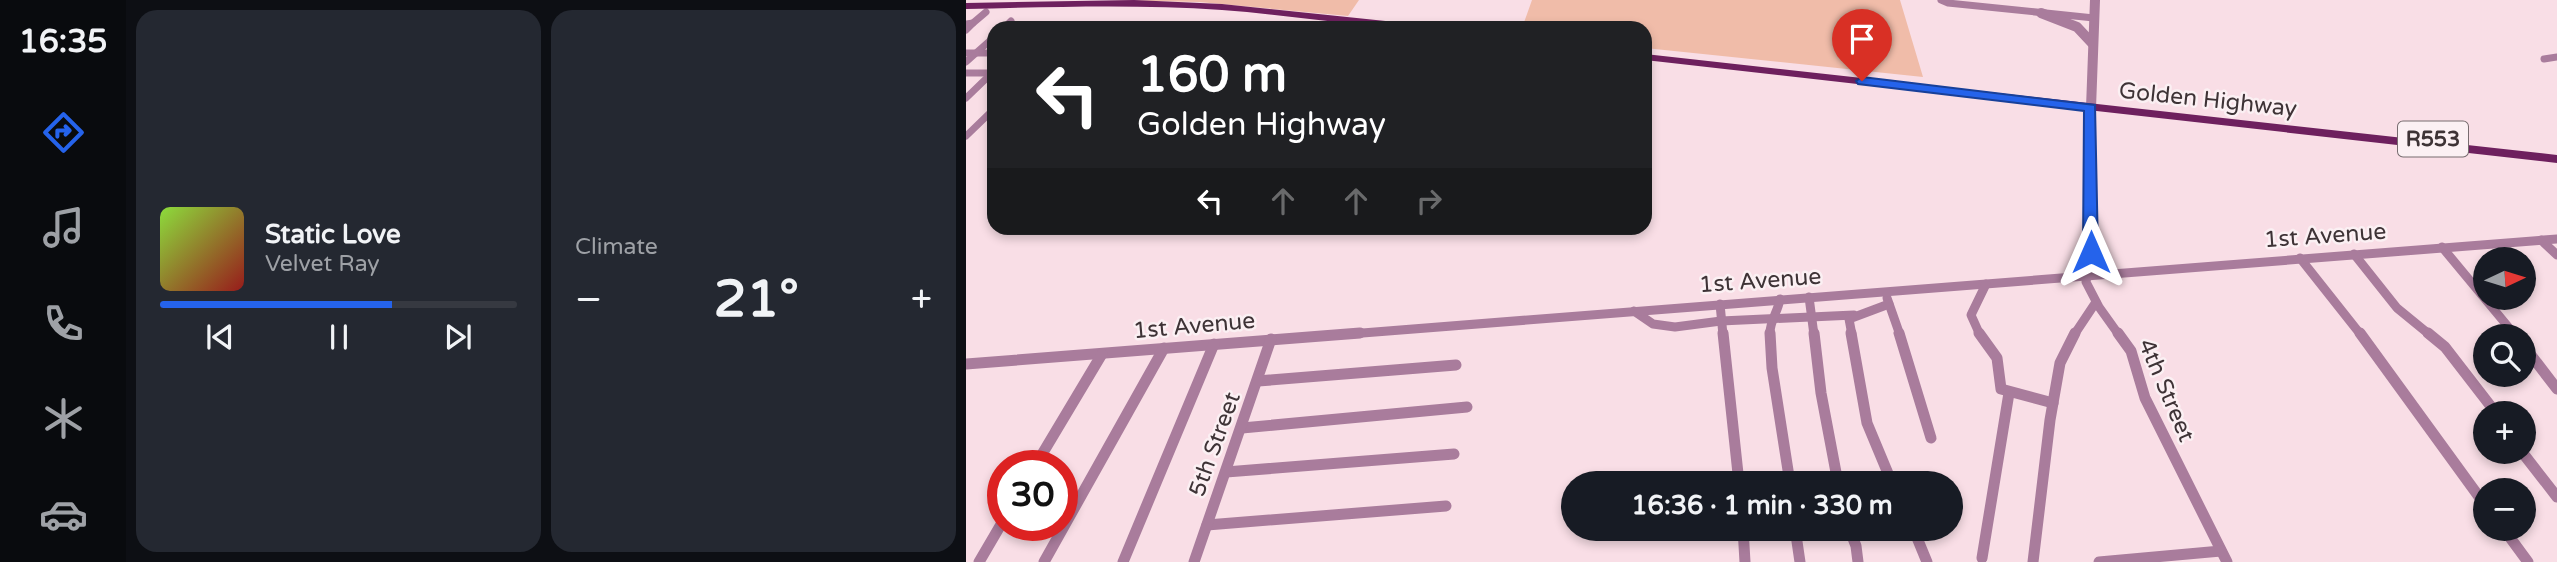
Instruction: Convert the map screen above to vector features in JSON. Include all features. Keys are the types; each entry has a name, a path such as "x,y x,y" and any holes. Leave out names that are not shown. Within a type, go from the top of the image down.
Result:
{"main road":[{"path":"966,6 1071,3 1210,6 1356,21"},
{"path":"966,13 1122,9 1210,11 1309,21"},
{"name":"Golden Highway","path":"1652,56 2557,153"},
{"name":"Golden Highway","path":"2090,103 2557,159"}],"street":[{"path":"1941,0 1948,3 2094,18"},
{"path":"2090,103 2095,0"},
{"path":"966,30 986,12"},
{"path":"2041,13 2077,27 2092,43"},
{"path":"966,62 987,43"},
{"path":"966,53 987,53"},
{"path":"2544,59 2557,57"},
{"path":"966,73 987,72"},
{"path":"966,98 987,78"},
{"name":"4th Street","path":"2090,103 2091,252 2086,282 2096,302 2131,351 2145,398 2224,556"},
{"path":"968,132 987,115"},
{"name":"1st Avenue","path":"966,364 2557,239"},
{"path":"2541,240 2557,255"},
{"path":"2442,247 2506,324"},
{"path":"2354,254 2397,308 2445,347 2487,401"},
{"path":"2300,258 2390,371 2473,488"},
{"path":"1986,284 1971,310 1973,324 1996,357 2001,390 2053,403"},
{"path":"1884,291 1899,328 1913,390 1931,438"},
{"path":"1809,297 1821,393 1836,471"},
{"path":"1780,299 1769,323 1772,368 1788,471"},
{"path":"2034,562 2060,363 2074,334 2096,302"},
{"path":"1720,304 1738,471"},
{"path":"1634,311 1653,324 1703,325 1721,321 1854,316 1871,313 1889,304"},
{"path":"1854,316 1849,320 1849,327 1867,423 1887,471"},
{"name":"5th Street","path":"1194,562 1242,428 1270,339"},
{"path":"1123,562 1214,344"},
{"path":"1044,562 1164,348"},
{"path":"1045,450 1102,354"},
{"path":"2536,362 2557,389"},
{"path":"1258,381 1456,365"},
{"path":"1982,558 2009,393"},
{"path":"1242,428 1467,407"},
{"path":"1226,472 1454,454"},
{"path":"2531,464 2557,497"},
{"path":"1207,525 1446,506"},
{"path":"979,562 991,541"},
{"path":"1744,541 1745,562"},
{"path":"1798,541 1800,562"},
{"path":"1854,541 1858,562"},
{"path":"1918,541 1927,562"},
{"path":"2513,541 2528,562"},
{"path":"2099,562 2224,556"}],"shaded area":[{"path":"1107,0 1359,0 1348,16 1199,2"},
{"path":"1532,0 1900,0 1923,77 1652,49 1652,21 1524,21"}],"route":[{"path":"1862,81 2091,108 2091,252"}]}
